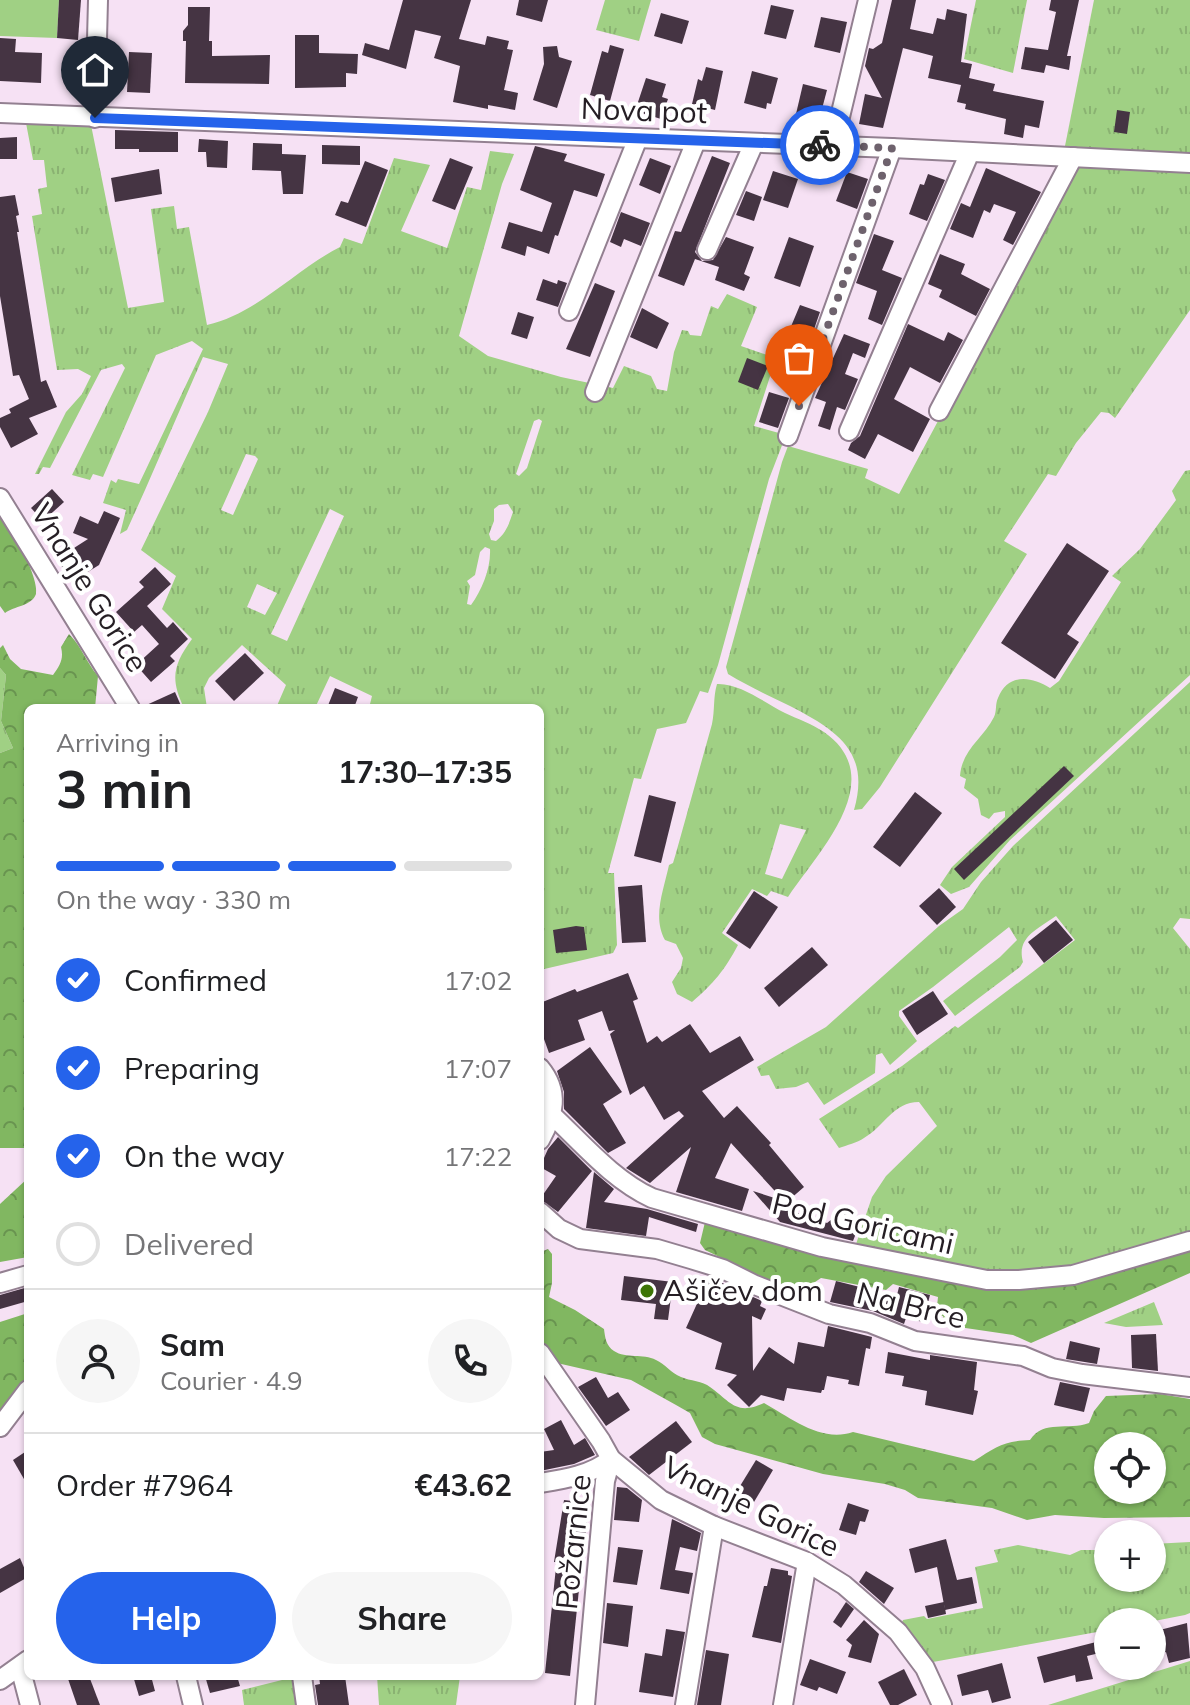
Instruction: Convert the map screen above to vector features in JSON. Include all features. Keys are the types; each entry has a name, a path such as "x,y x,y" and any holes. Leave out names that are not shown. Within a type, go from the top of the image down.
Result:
{"street":[{"path":"95,118 98,0"},
{"path":"833,146 868,0"},
{"name":"Nova pot","path":"0,113 892,148 1190,163"},
{"path":"569,311 638,138"},
{"path":"595,392 696,141"},
{"path":"707,250 754,143"},
{"path":"788,436 892,148"},
{"path":"849,431 970,152"},
{"path":"939,411 1073,157"},
{"name":"Vnanje Gorice","path":"0,498 128,704"},
{"path":"544,1074 552,1086 552,1115 544,1132"},
{"name":"Pod Goricami","path":"552,1115 602,1163 638,1192 652,1198 822,1247 955,1274 987,1280 1073,1275 1190,1241"},
{"name":"Na Brce","path":"544,1216 559,1229 580,1239 657,1249 691,1259 723,1269 829,1314 870,1323 915,1341 1023,1356 1052,1368 1082,1374 1190,1387"},
{"path":"0,1283 24,1276"},
{"name":"Vnanje Gorice","path":"544,1359 611,1459 661,1500 714,1526 807,1562 844,1585 898,1632 925,1668 942,1705"},
{"path":"0,1427 24,1395"},
{"name":"Požarnice","path":"544,1482 571,1478 601,1467 611,1459"},
{"name":"Požarnice","path":"585,1705 605,1481 611,1459"},
{"path":"685,1705 714,1526"},
{"path":"783,1705 807,1562"},
{"path":"0,1680 24,1663"},
{"path":"26,1680 30,1705"},
{"path":"187,1680 193,1705"},
{"path":"303,1680 306,1705"}],"green space":[{"path":"0,0 59,0 57,38 0,36"},
{"path":"605,0 651,0 639,41 596,30"},
{"path":"976,0 1027,0 1013,73 964,59"},
{"path":"1094,0 1190,0 1190,157 1064,151"},
{"path":"26,123 91,125 128,308 164,302 151,209 174,206 177,229 189,227 207,325 260,301 340,247 344,238 362,244 394,158 430,165 401,231 447,248 467,187 481,190 490,151 514,154 502,184 459,336 488,356 613,388 624,366 651,376 657,389 667,391 674,352 682,330 701,336 711,306 718,309 727,294 757,307 741,346 776,358 754,426 786,435 769,479 708,693 700,691 686,723 657,729 641,779 634,778 608,873 614,873 617,945 613,953 544,969 544,704 370,704 372,696 330,676 317,704 278,704 286,685 242,645 209,678 204,688 206,704 183,704 175,680 177,665 192,639 162,609 176,576 141,550 228,364 203,357 127,530 120,534 126,510 103,503 111,480 139,484 203,349 192,341 156,355 103,477 93,474 90,480 72,475 125,368 122,364 101,370 50,468 43,467 39,474 35,474 66,412 82,394 91,376 78,369 57,370 32,216 42,214 38,189 47,187 44,160 33,160","holes":["534,421 542,421 527,468 519,476 516,474","246,454 255,456 258,459 233,515 221,510","508,504 513,512 505,531 496,541 491,540 489,534 494,509","330,509 344,516 287,641 271,634","485,547 490,549 489,564 479,593 471,605 467,604 470,586 467,581 475,575 480,552","257,584 277,593 265,615 247,607"]},
{"path":"1081,166 1190,170 1190,310 1115,418 1101,412 1076,443 1056,476 1048,474 1004,541 1027,554 880,787 862,809 854,810 858,772 846,745 822,724 728,674 726,667 782,462 788,446 868,469 865,478 899,494 1070,174"},
{"path":"1190,470 1190,675 1010,840 969,887 951,894 940,885 952,867 1005,817 1005,811 994,813 989,819 981,815 978,799 964,788 966,779 960,776 969,751 994,717 1002,690 1021,679 1050,688 1059,681 1121,582 1112,576 1140,549 1176,500 1172,491 1185,471"},
{"path":"0,515 24,553 36,587 31,601 5,613 0,606"},
{"path":"69,634 98,676 95,704 24,704 24,1148 0,1148 0,753 13,748 1,721 6,675 0,668 0,648 3,645 10,659 21,669 53,675 61,662 61,647"},
{"path":"0,668 6,675 1,721 13,748 0,753"},
{"path":"1190,682 1190,919 1180,918 1173,928 1190,949 1190,1236 1068,1270 995,1274 855,1247 872,1197 886,1176 937,1126 919,1102 910,1103 896,1110 864,1138 839,1148 819,1119 902,1066 955,1026 958,1028 1075,940 1056,916 1030,934 1023,946 1020,967 955,1016 943,1001 1017,940 1009,927 899,1011 899,1016 917,1041 890,1065 882,1053 876,1055 875,1073 824,1105 808,1082 776,1089 769,1075 761,1076 757,1067 826,1027 939,926 963,909 981,882 1013,846"},
{"path":"717,684 743,690 824,732 843,751 851,771 850,793 830,837 788,897 771,891 767,896 752,889 722,933 738,945 718,976 692,1002 677,994 672,982 683,958 676,944 665,940 659,912 669,865 673,863 712,724","holes":["780,824 806,830 782,879 765,874"]},
{"path":"24,1182 24,1258 0,1262 0,1204"},
{"path":"705,1222 816,1256 969,1284 1190,1247 1190,1273 1031,1343 1013,1335 945,1325 943,1316 936,1315 938,1297 893,1284 886,1290 821,1278 803,1290 786,1289 705,1250 700,1243"},
{"path":"548,1249 552,1254 549,1297 604,1329 605,1338 614,1351 651,1358 677,1375 707,1385 734,1406 747,1408 764,1403 818,1432 841,1435 853,1432 974,1461 1000,1446 1030,1440 1042,1430 1089,1423 1106,1396 1160,1394 1190,1399 1190,1517 1055,1515 1027,1520 992,1508 918,1498 885,1484 823,1474 715,1444 702,1437 690,1413 631,1380 557,1363 544,1348 544,1251"},
{"path":"1154,1302 1163,1325 1126,1327 1104,1323"},
{"path":"24,1314 24,1390 0,1423 0,1322"},
{"path":"1190,1542 1190,1613 1185,1615 1166,1619 1166,1608 1094,1608 1094,1633 933,1662 926,1662 901,1625 903,1620 924,1616 927,1619 983,1608 975,1567 998,1562 994,1550 1018,1545 1070,1555 1081,1550 1094,1550 1094,1592 1166,1592 1166,1543"},
{"path":"1190,1661 1190,1705 1048,1705 1129,1680 1166,1680 1166,1668"},
{"path":"295,1680 299,1705 244,1705 242,1690"},
{"path":"377,1680 459,1680 456,1705 379,1705"}],"building":[{"path":"59,0 81,0 78,40 57,38"},
{"path":"403,0 471,0 459,39 485,45 487,36 509,41 507,49 513,50 504,90 518,93 515,110 488,105 488,109 453,102 460,66 434,58 441,36 415,30 406,69 362,55 365,43 389,50"},
{"path":"519,0 548,0 542,22 516,15"},
{"path":"892,0 916,0 910,29 933,34 937,18 945,20 947,9 967,14 961,62 972,64 969,78 995,84 993,91 1044,101 1039,128 1025,125 1023,138 1004,134 1006,119 965,109 966,104 957,102 961,85 928,78 933,56 903,48 883,128 859,124 865,94 882,98 865,66 869,48 882,43"},
{"path":"1051,0 1079,0 1067,56 1071,56 1069,70 1046,65 1044,73 1021,69 1025,47 1048,50 1056,12 1049,10"},
{"path":"771,5 794,10 786,39 764,34"},
{"path":"188,7 210,7 212,56 270,55 269,84 185,83 186,41 183,41 183,31 188,25"},
{"path":"661,13 689,21 682,44 654,36"},
{"path":"821,17 847,22 840,53 814,47"},
{"path":"295,35 319,35 319,53 358,54 357,74 346,73 346,87 295,88"},
{"path":"0,38 16,39 15,52 42,53 41,83 0,81"},
{"path":"610,45 624,49 610,101 590,95 602,51 608,53"},
{"path":"557,46 559,57 572,61 557,108 533,100 544,64 543,47"},
{"path":"129,52 152,53 150,93 127,92"},
{"path":"706,67 723,71 715,110 692,104 698,79 702,81"},
{"path":"752,71 778,78 771,104 767,103 766,109 744,103"},
{"path":"646,78 666,84 662,97 668,99 661,119 635,111"},
{"path":"803,84 827,90 819,120 796,114"},
{"path":"1117,110 1130,112 1127,134 1114,132"},
{"path":"115,130 178,132 178,152 115,149"},
{"path":"17,137 17,159 0,159 0,138"},
{"path":"199,139 228,141 227,168 207,167 206,152 198,152"},
{"path":"253,143 282,144 282,154 306,155 303,194 283,194 281,171 252,170"},
{"path":"322,145 360,146 360,165 322,164"},
{"path":"535,146 567,154 564,161 605,174 597,197 574,190 549,254 527,246 525,256 501,248 509,222 542,232 552,203 520,190"},
{"path":"712,156 730,163 695,252 702,261 713,260 726,237 754,247 744,274 750,277 744,291 715,280 719,267 695,259 684,286 658,276 675,231 681,232"},
{"path":"450,158 473,167 455,210 432,201"},
{"path":"650,158 671,166 660,194 639,185"},
{"path":"365,161 388,170 366,227 335,215 341,201 348,203"},
{"path":"986,168 1041,192 1013,245 1003,240 1016,212 994,204 990,213 984,210 973,238 950,229 961,203 970,207"},
{"path":"159,169 162,194 115,202 111,178"},
{"path":"773,171 798,179 788,208 763,200"},
{"path":"847,172 868,179 857,209 836,201"},
{"path":"928,174 945,180 927,221 909,214 920,184 924,185"},
{"path":"746,191 762,197 754,221 736,215"},
{"path":"15,195 19,215 16,216 17,232 41,382 46,380 57,407 29,418 38,434 11,448 0,427 0,418 11,413 9,409 29,399 19,375 13,376 0,296 0,197"},
{"path":"621,212 650,223 641,246 624,239 621,247 610,242"},
{"path":"874,234 894,241 882,270 902,278 882,325 868,319 877,291 856,283"},
{"path":"789,237 814,246 800,287 774,278"},
{"path":"940,254 965,264 961,274 990,289 976,316 939,297 942,290 928,284"},
{"path":"543,279 557,284 558,280 567,283 558,307 536,300"},
{"path":"595,283 615,291 590,357 566,349"},
{"path":"800,305 820,312 812,335 806,333 802,342 787,336"},
{"path":"642,308 669,323 657,349 630,337"},
{"path":"518,312 534,317 527,339 511,334"},
{"path":"908,324 944,341 948,332 963,340 940,383 910,367 894,399 930,419 913,452 878,434 865,459 848,450 860,436"},
{"path":"844,334 870,344 865,358 853,353 845,374 858,379 845,410 837,407 830,430 818,426 826,402 815,398"},
{"path":"747,358 768,366 758,390 738,382"},
{"path":"769,392 789,398 778,428 759,422"},
{"path":"52,489 64,502 43,521 31,508"},
{"path":"104,511 120,518 99,565 72,582 60,564 66,560 63,555 88,539 73,533 80,516 98,524"},
{"path":"1067,543 1109,571 1067,634 1079,642 1055,679 1001,643"},
{"path":"155,567 171,584 147,606 167,628 173,622 188,639 170,656 175,661 151,682 136,665 159,644 142,625 134,632 116,612 144,587 139,582"},
{"path":"245,653 264,673 234,701 215,681"},
{"path":"335,688 358,697 355,704 329,704"},
{"path":"175,692 180,704 149,704"},
{"path":"1064,766 1074,776 964,880 954,869"},
{"path":"915,792 942,813 900,867 873,847"},
{"path":"649,795 676,802 661,863 634,856"},
{"path":"642,885 646,942 622,943 618,887"},
{"path":"939,888 956,907 937,925 919,906"},
{"path":"754,891 778,907 750,949 726,933"},
{"path":"1056,920 1073,940 1044,963 1028,942"},
{"path":"584,927 587,950 556,953 553,930"},
{"path":"812,947 828,965 779,1007 764,988"},
{"path":"628,973 638,999 633,1001 647,1043 657,1036 662,1042 690,1024 710,1053 740,1036 754,1060 702,1091 724,1118 737,1106 771,1143 769,1145 804,1187 781,1207 827,1223 846,1208 854,1212 853,1221 860,1223 853,1241 780,1222 753,1191 784,1201 731,1143 715,1178 749,1189 742,1211 676,1192 691,1147 650,1183 626,1168 684,1116 679,1111 664,1120 644,1086 630,1095 610,1034 615,1030 609,1031 602,1011 578,1020 585,1040 549,1053 544,1039 544,1001 575,989 577,992"},
{"path":"933,991 948,1014 917,1035 902,1011"},
{"path":"590,1047 622,1092 603,1104 626,1143 608,1153 564,1109 564,1092 557,1071"},
{"path":"558,1137 592,1171 558,1212 544,1202 544,1193 556,1176 544,1169 548,1149"},
{"path":"594,1172 614,1189 604,1202 647,1209 698,1224 696,1232 649,1217 646,1236 586,1228"},
{"name":"Ašičev dom","path":"624,1276 673,1282 668,1320 654,1319 656,1304 621,1300"},
{"path":"709,1277 762,1301 760,1306 766,1309 761,1320 752,1316 753,1371 769,1347 794,1364 798,1342 824,1347 828,1326 872,1337 870,1349 866,1348 859,1386 848,1384 849,1380 827,1376 821,1393 787,1388 784,1401 761,1395 749,1407 727,1385 737,1375 715,1369 722,1343 686,1328"},
{"path":"836,1281 864,1288 862,1294 884,1300 886,1292 897,1295 899,1287 930,1295 923,1322 906,1318 904,1324 873,1311 830,1302"},
{"path":"24,1288 24,1302 0,1309 0,1295"},
{"path":"1156,1334 1158,1371 1132,1368 1131,1335"},
{"path":"1070,1341 1100,1348 1097,1364 1066,1359"},
{"path":"888,1352 930,1360 930,1355 977,1362 974,1390 978,1391 973,1415 925,1405 927,1391 902,1386 904,1376 885,1373"},
{"path":"596,1377 608,1398 618,1392 630,1410 606,1426 578,1387"},
{"path":"1060,1382 1090,1388 1084,1412 1054,1405"},
{"path":"561,1420 574,1445 585,1438 595,1455 574,1464 544,1470 544,1451 554,1450 544,1429"},
{"path":"676,1421 692,1442 649,1475 629,1457"},
{"path":"24,1453 24,1479 13,1460"},
{"path":"756,1460 773,1470 754,1502 737,1491"},
{"path":"617,1487 627,1488 642,1500 639,1522 614,1520"},
{"path":"564,1500 589,1503 586,1533 569,1531 564,1563 554,1562"},
{"path":"848,1503 869,1510 865,1522 860,1521 856,1535 839,1530"},
{"path":"672,1519 701,1533 697,1551 680,1547 675,1570 693,1573 689,1594 660,1589"},
{"path":"946,1539 957,1580 972,1577 977,1603 945,1610 937,1567 915,1573 909,1549"},
{"path":"618,1547 643,1550 637,1585 613,1582"},
{"path":"20,1558 24,1579 0,1593 0,1569"},
{"path":"556,1567 581,1570 570,1676 545,1673"},
{"path":"771,1568 788,1571 788,1575 792,1576 781,1643 752,1637"},
{"path":"866,1571 894,1588 884,1604 859,1582"},
{"path":"846,1602 854,1609 841,1628 833,1622"},
{"path":"944,1602 946,1614 928,1618 925,1606"},
{"path":"607,1603 633,1606 628,1647 603,1643"},
{"path":"864,1620 879,1634 871,1663 848,1657 852,1645 846,1640"},
{"path":"1187,1623 1190,1658 1169,1663 1166,1628"},
{"path":"666,1629 685,1632 673,1697 639,1692 645,1653 662,1656"},
{"path":"1094,1643 1094,1654 1087,1656 1093,1679 1076,1682 1075,1675 1044,1683 1037,1657"},
{"path":"706,1650 729,1654 721,1705 697,1705"},
{"path":"810,1659 846,1672 837,1694 819,1687 817,1691 800,1685"},
{"path":"1002,1663 1011,1698 992,1703 988,1690 962,1696 957,1675"},
{"path":"904,1669 917,1695 898,1705 890,1705 878,1682"},
{"path":"68,1680 91,1680 100,1705 77,1705"},
{"path":"134,1680 152,1680 155,1691 139,1696"},
{"path":"206,1680 238,1680 240,1686 210,1693"},
{"path":"320,1680 346,1680 349,1705 318,1705 315,1685 320,1684"}],"way so far":[{"path":"799,406 892,148 820,145"}],"place":[{"name":"Ašičev dom","path":"647,1291"}],"route":[{"path":"95,118 820,145"}]}
